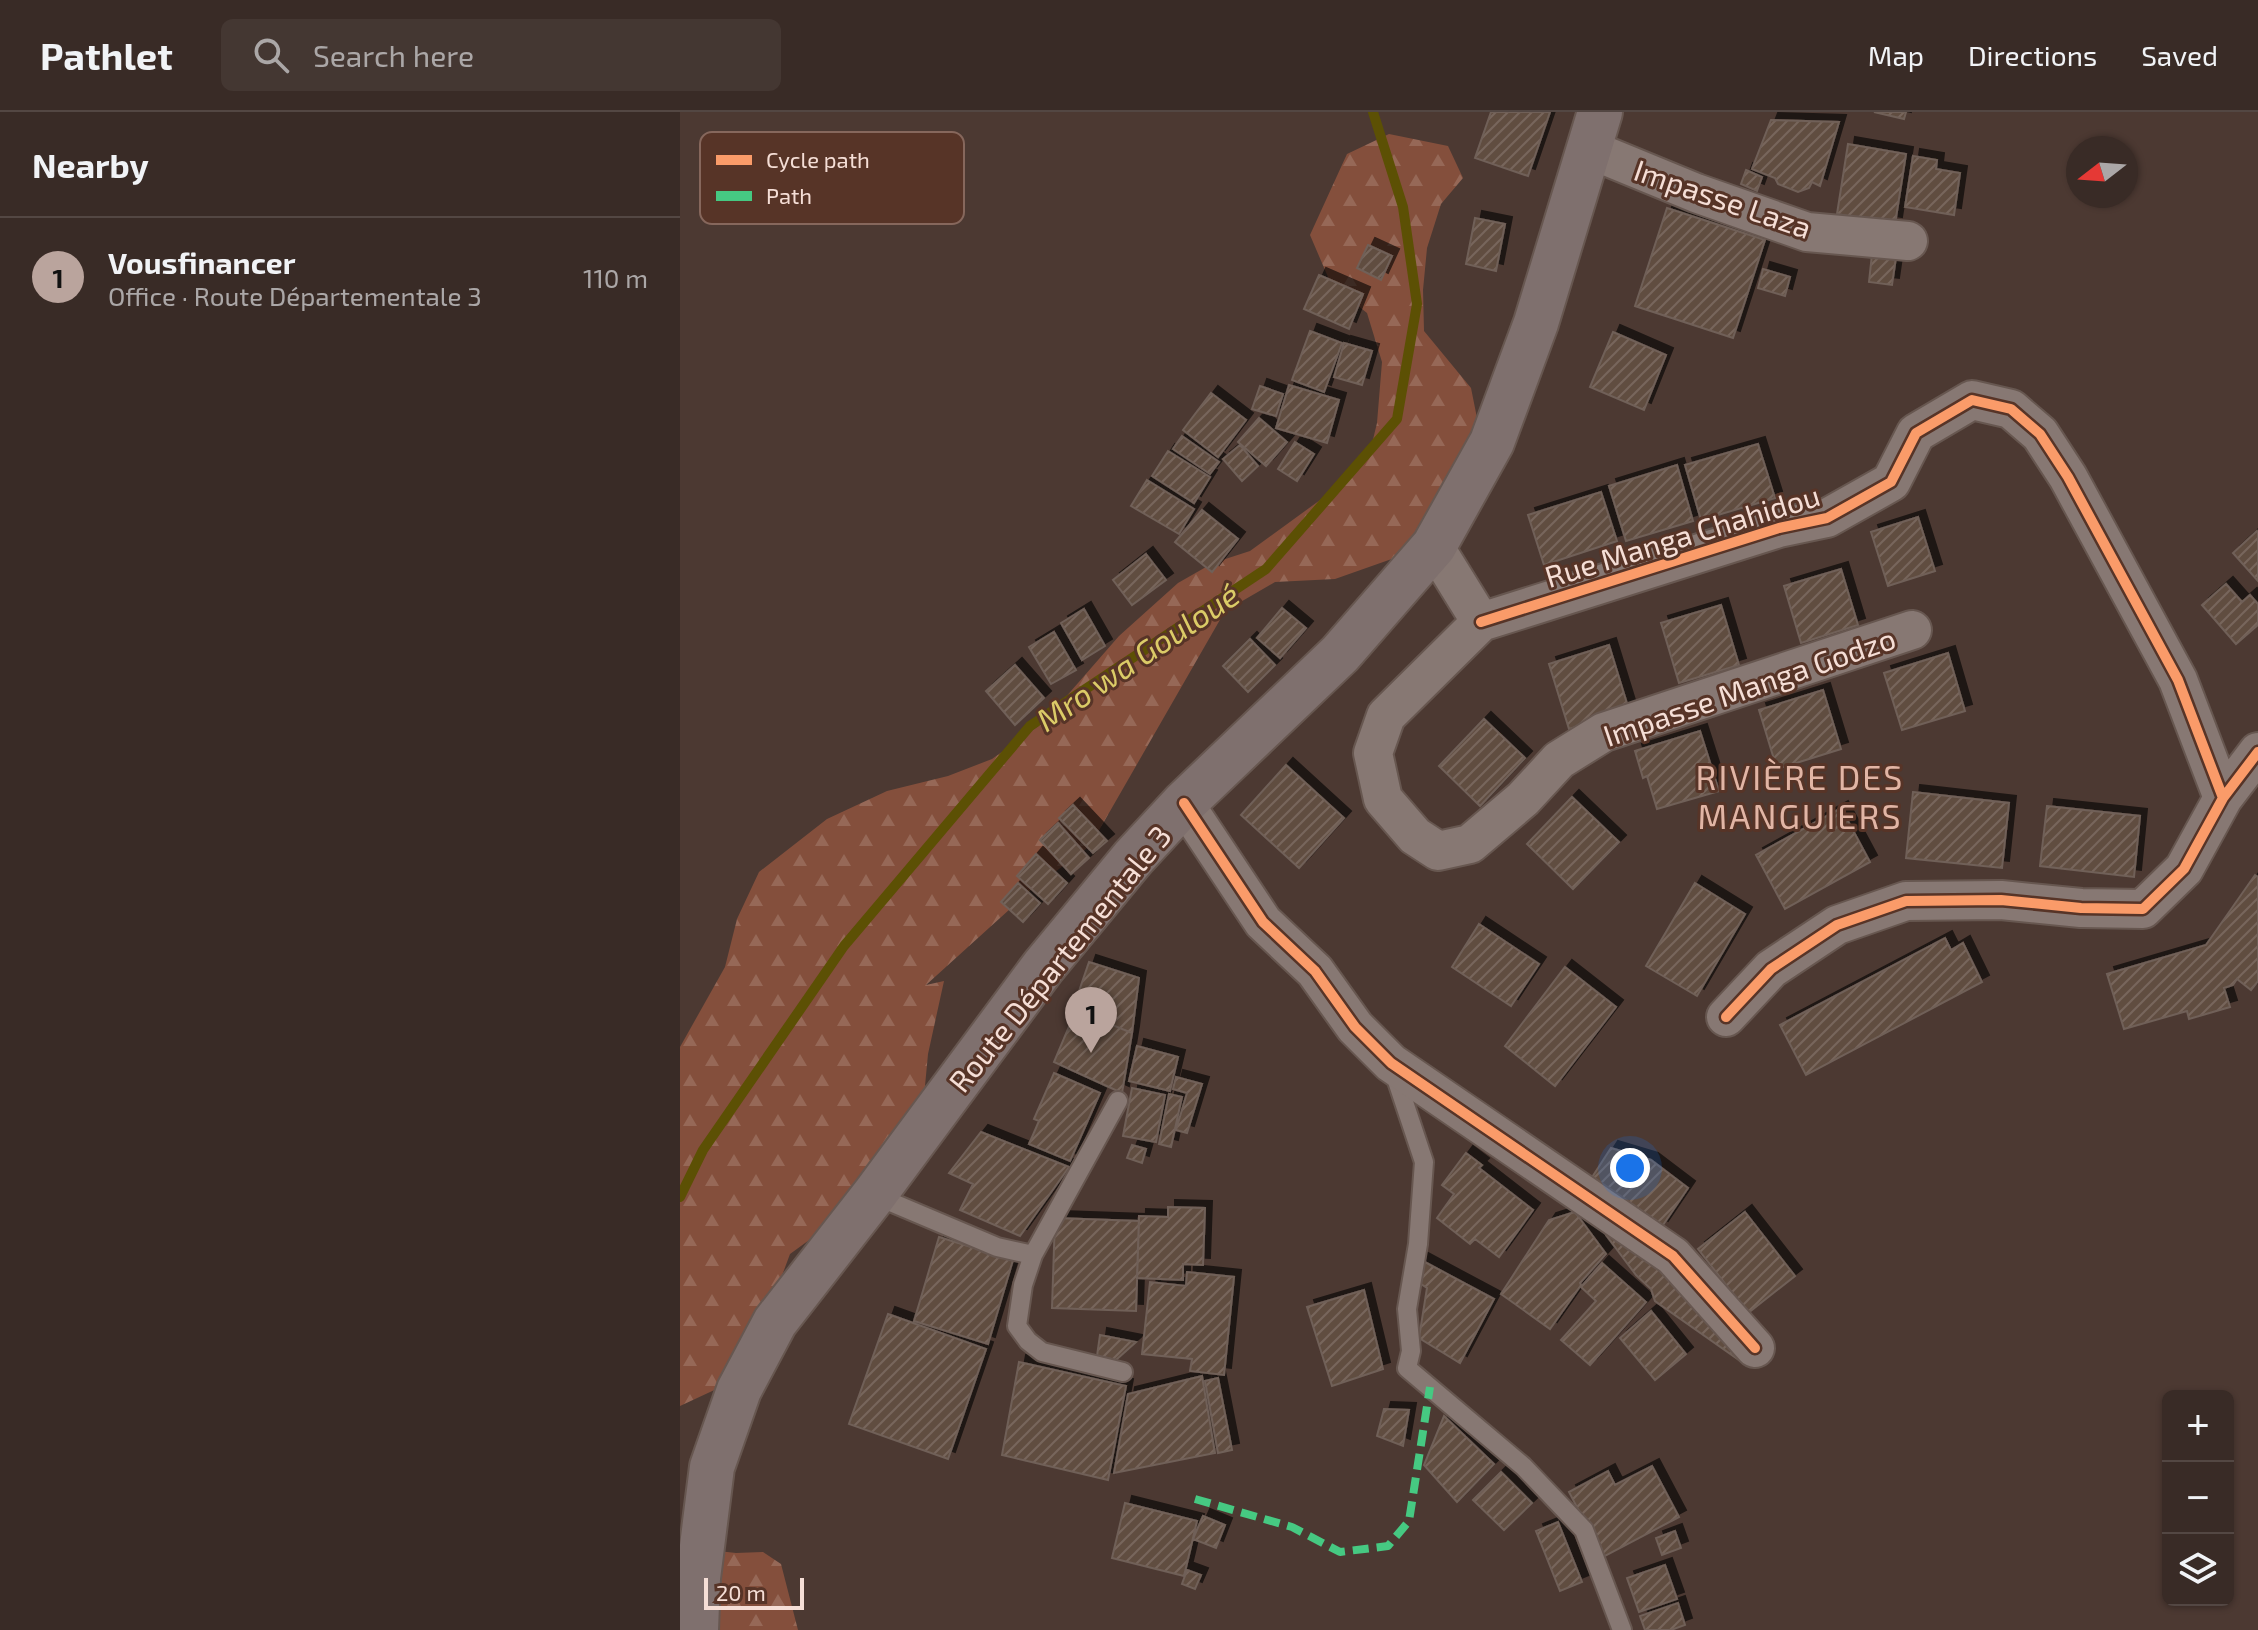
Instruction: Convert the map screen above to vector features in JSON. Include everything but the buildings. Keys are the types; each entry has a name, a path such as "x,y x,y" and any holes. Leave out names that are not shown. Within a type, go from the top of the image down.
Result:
{"main road":[{"name":"Route Départementale 3","path":"696,1630 698,1578 712,1467 739,1390 775,1322 874,1195 1043,967 1133,858 1184,803 1340,654 1434,546 1492,442 1536,323 1595,131"}],"street":[{"name":"Impasse Laza","path":"1595,131 1696,193 1807,232 1908,241"},
{"name":"Rue Manga Chahidou","path":"1481,622 1779,528 1827,518 1891,482 1916,433 1937,419 1972,400 2011,409 2040,434 2076,490 2178,680 2223,798"},
{"path":"1434,546 1481,622"},
{"name":"Impasse Manga Godzo","path":"1481,622 1386,716 1373,753 1383,799 1415,836 1438,851 1470,844 1523,799 1559,760 1604,732 1912,630"},
{"path":"1726,1017 1771,969 1837,925 1906,901 2001,900 2081,908 2143,909 2184,869 2223,798 2258,752"},
{"path":"1184,803 1263,922 1315,971 1355,1027 1391,1063 1673,1256 1755,1348"}],"lane":[{"path":"1391,1063 1424,1162 1418,1244 1407,1309 1411,1351 1407,1368 1523,1466 1584,1530 1622,1630"},
{"path":"1118,1101 1033,1255 1023,1285 1017,1326 1028,1341 1042,1352 1123,1372"},
{"path":"874,1195 997,1247 1033,1255"}],"green space":[{"path":"1389,134 1448,146 1463,178 1441,204 1427,248 1423,290 1424,331 1471,388 1479,428 1420,549 1335,579 1275,582 1225,611 1090,846 1032,889 926,985 944,981 928,1054 923,1107 849,1211 790,1254 738,1379 680,1406 680,1047 725,967 737,919 759,872 827,819 887,791 948,776 992,759 1044,722 1119,636 1178,583 1213,563 1250,551 1327,495 1369,456 1377,423 1382,362 1367,313 1331,284 1310,235 1347,154"},
{"path":"709,1550 763,1552 781,1564 798,1630 688,1630"}],"waterway":[{"name":"Mro wa Gouloué","path":"680,1197 703,1150 844,946 1030,726 1266,569 1397,419 1417,304 1403,207 1373,112"}],"marked path":[{"path":"1195,1499 1292,1527 1340,1552 1388,1546 1409,1521 1430,1387"}],"cycle path":[{"path":"1481,622 1779,528 1827,518 1891,482 1916,433 1972,400 2011,409 2040,434 2068,477 2178,680 2223,798"},
{"path":"1726,1017 1771,969 1837,925 1906,901 2001,900 2081,908 2143,909 2184,869 2223,798 2258,752"},
{"path":"1184,803 1263,922 1315,971 1355,1027 1391,1063 1673,1256 1755,1348"}],"place":[{"name":"Vousfinancer","path":"1091,1053"}],"district":[{"name":"RIVIÈRE DES MANGUIERS","path":"1800,796"}]}
